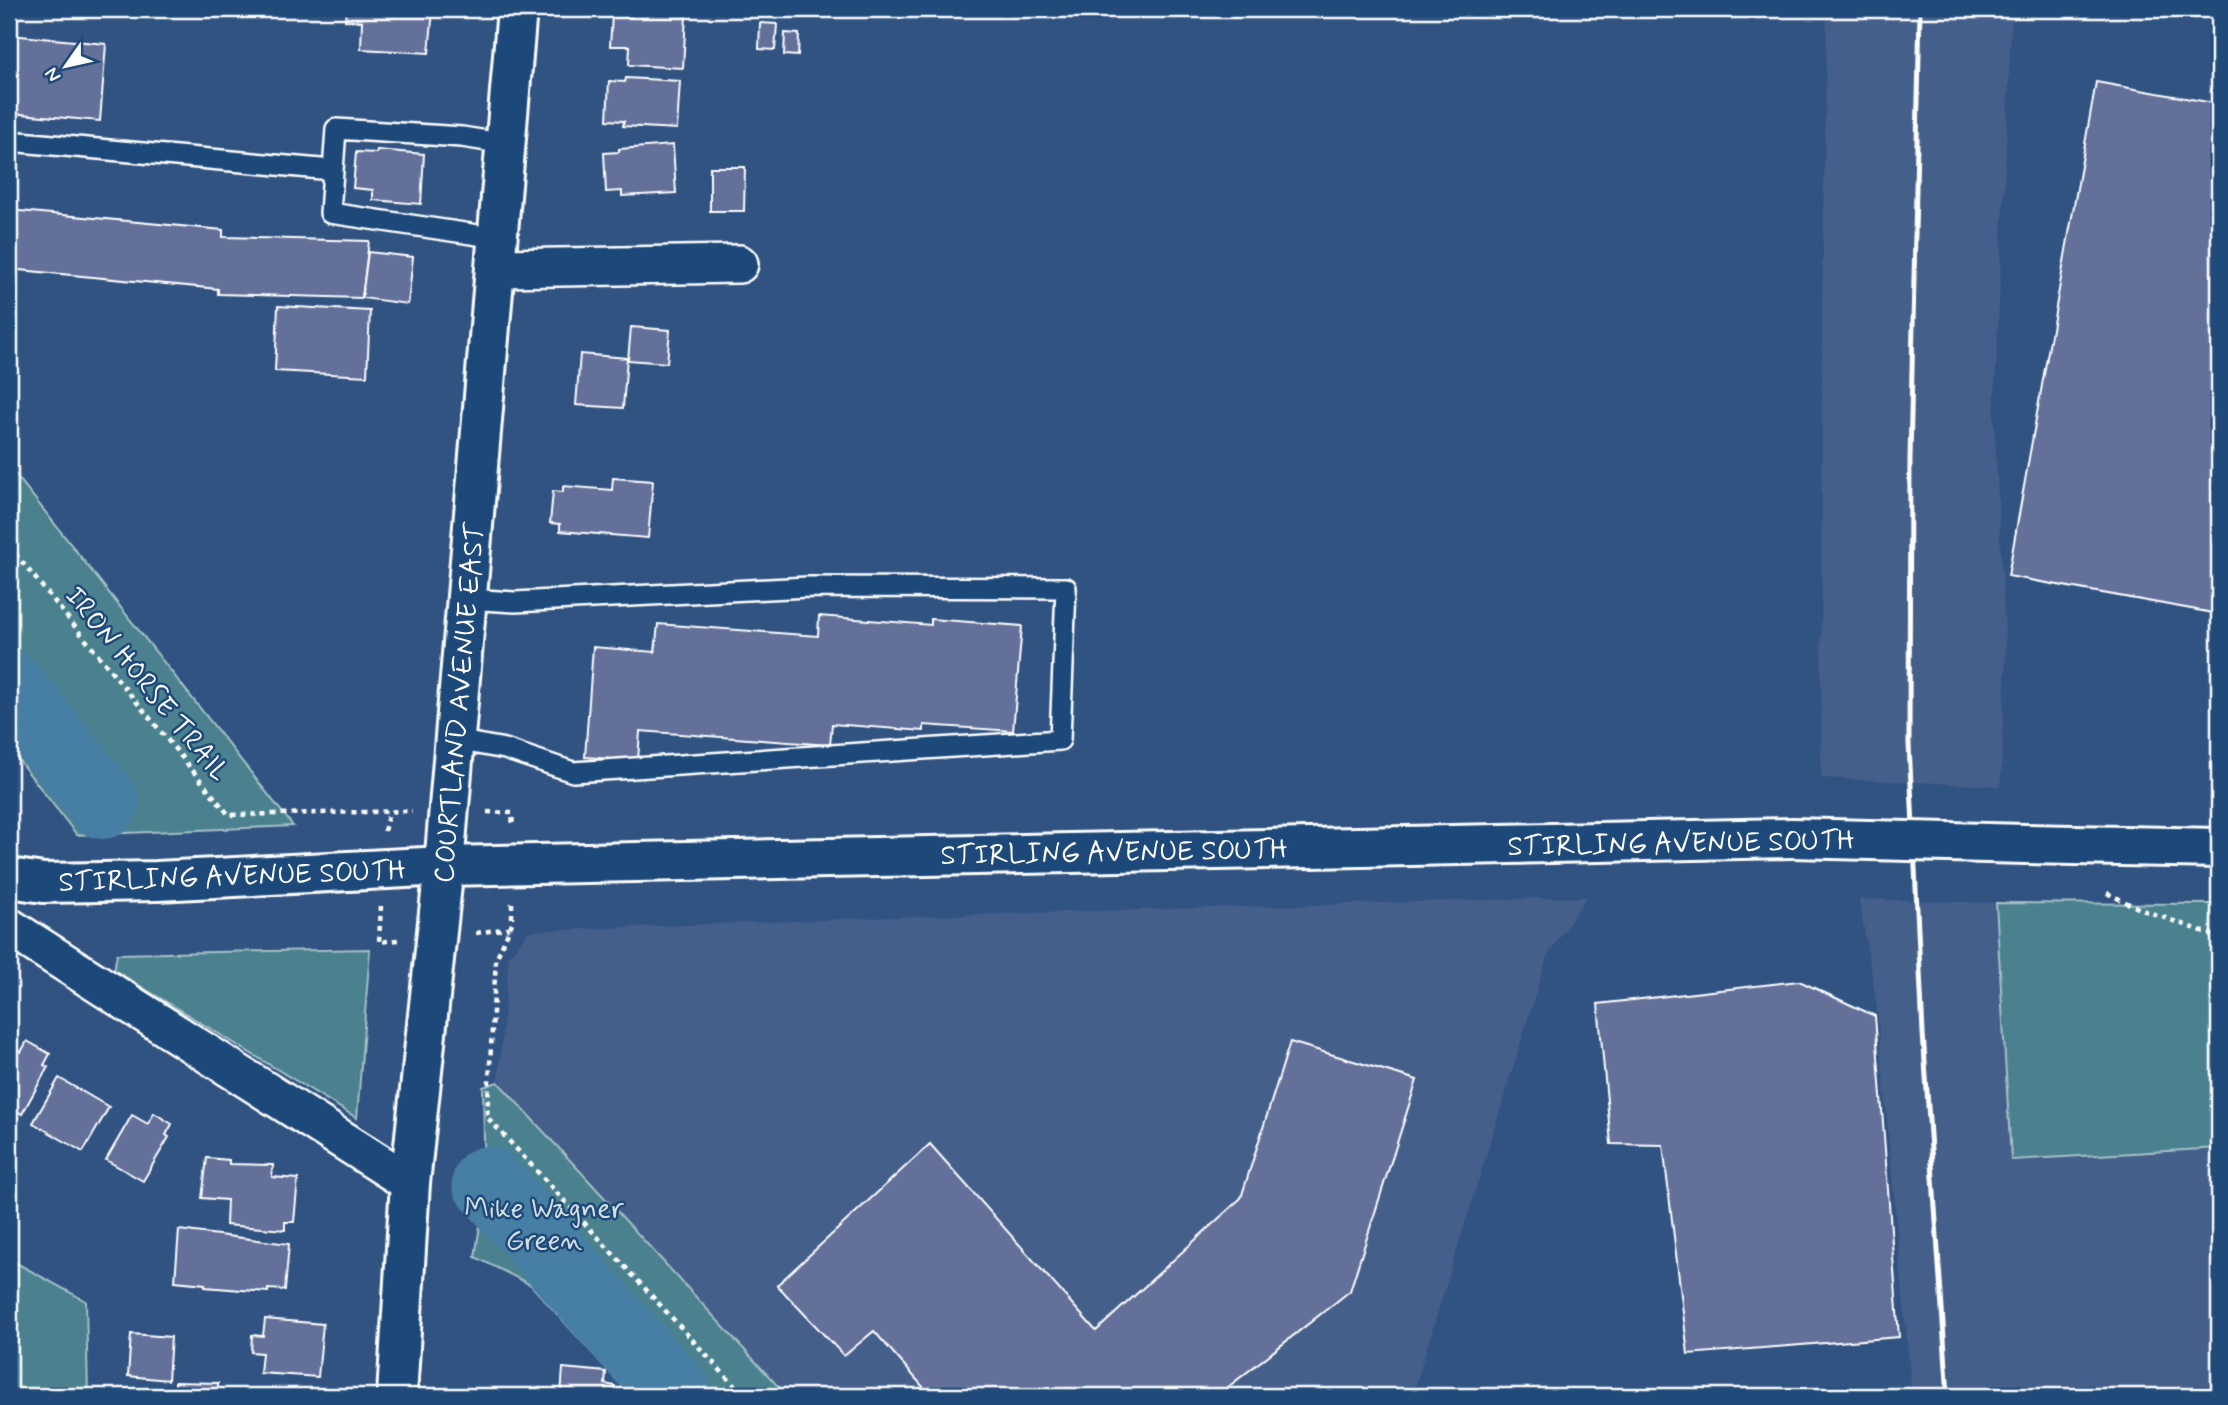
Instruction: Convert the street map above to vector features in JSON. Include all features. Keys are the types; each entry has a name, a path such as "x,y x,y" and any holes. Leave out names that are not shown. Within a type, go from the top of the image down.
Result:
{"street":[{"name":"COURTLAND AVENUE EAST","path":"397,1396 410,1183 444,866 517,9"},
{"path":"496,253 739,264"},
{"name":"STIRLING AVENUE SOUTH","path":"9,878 44,883 157,881 444,866 1793,838 2219,848"},
{"path":"9,927 410,1183"}],"lane":[{"path":"496,253 330,213 332,170 336,129 462,137 506,144"},
{"path":"9,141 332,170"},
{"path":"455,740 505,749 573,772 1060,740 1066,588 808,587 515,601 467,599"}],"path":[{"name":"IRON HORSE TRAIL","path":"9,546 229,815 396,811"},
{"path":"384,824 389,812"},
{"path":"498,812 512,813 513,826"},
{"path":"2107,893 2140,909 2219,937"},
{"path":"380,924 379,942 389,941"},
{"path":"501,931 511,925 496,959 486,1117 744,1396"}],"shaded area":[{"path":"1827,9 2012,9 1994,415 2006,654 2001,786 1821,778 1822,302"},
{"path":"1586,897 1547,957 1412,1396 787,1396 498,1082 509,956 529,931 896,917"},
{"path":"1859,899 1996,903 2011,1160 2219,1148 2219,1396 1912,1396 1877,1008"}],"green space":[{"path":"9,466 293,826 77,835 9,748"},
{"path":"1996,903 2219,904 2219,1148 2011,1160"},
{"path":"370,949 357,1118 114,970 117,954"},
{"name":"Mike Wagner Green","path":"498,1082 787,1396 631,1396 531,1285 475,1257 485,1194 483,1087"},
{"path":"9,1259 86,1301 88,1396 9,1396"}],"building":[{"path":"346,9 433,9 429,53 361,49 362,21 345,20"},
{"path":"631,12 686,15 683,68 629,65 630,46 610,46 612,15 631,17"},
{"path":"760,23 777,24 775,50 759,49"},
{"path":"785,33 799,34 798,56 784,55"},
{"path":"9,35 106,44 100,121 9,113"},
{"path":"626,78 680,81 677,129 623,126 624,121 607,120 609,81 625,82"},
{"path":"2096,82 2219,104 2219,614 2008,576"},
{"path":"673,145 676,193 622,196 622,191 606,192 604,153 619,152 619,149"},
{"path":"377,150 424,154 421,204 373,200 373,190 353,188 356,152 376,153"},
{"path":"710,167 745,167 744,211 710,211"},
{"path":"9,210 223,230 223,237 369,241 362,298 218,294 218,289 9,269"},
{"path":"368,252 413,257 408,304 362,298"},
{"path":"278,306 370,311 367,376 275,371"},
{"path":"631,327 670,330 667,363 628,360"},
{"path":"580,354 627,358 623,408 576,405"},
{"path":"613,478 653,481 648,538 560,531 560,524 550,523 553,491 563,492 563,486 612,490"},
{"path":"819,616 931,625 931,619 1022,626 1013,731 924,725 924,731 832,724 830,745 640,731 638,761 585,757 593,647 655,652 658,624 818,636"},
{"path":"1799,981 1875,1016 1899,1337 1688,1354 1663,1145 1611,1144 1598,1004"},
{"path":"27,1041 50,1054 44,1065 48,1067 22,1114 9,1106 9,1045 21,1052"},
{"path":"1290,1042 1417,1080 1350,1291 1227,1388 1234,1396 931,1396 874,1331 844,1356 777,1285 930,1144 1096,1331 1241,1198"},
{"path":"59,1078 109,1107 83,1152 33,1123"},
{"path":"154,1113 172,1124 166,1135 169,1137 143,1181 106,1160 132,1115 148,1124"},
{"path":"207,1158 229,1160 229,1164 273,1165 272,1177 298,1179 294,1222 285,1222 285,1230 226,1225 227,1200 202,1198"},
{"path":"179,1230 289,1244 285,1290 268,1289 268,1292 205,1287 205,1284 175,1281"},
{"path":"265,1319 323,1324 318,1377 260,1373 262,1353 251,1352 252,1335 263,1336"},
{"path":"131,1334 171,1337 168,1380 128,1376"},
{"path":"563,1368 606,1372 605,1384 615,1386 614,1396 561,1396"},
{"path":"175,1382 218,1383 218,1396 175,1396"}],"waterway":[{"path":"9,687 103,803"},
{"path":"488,1182 677,1396"}],"railway":[{"path":"1920,9 1910,459 1909,744 1923,1033 1948,1396"}]}
